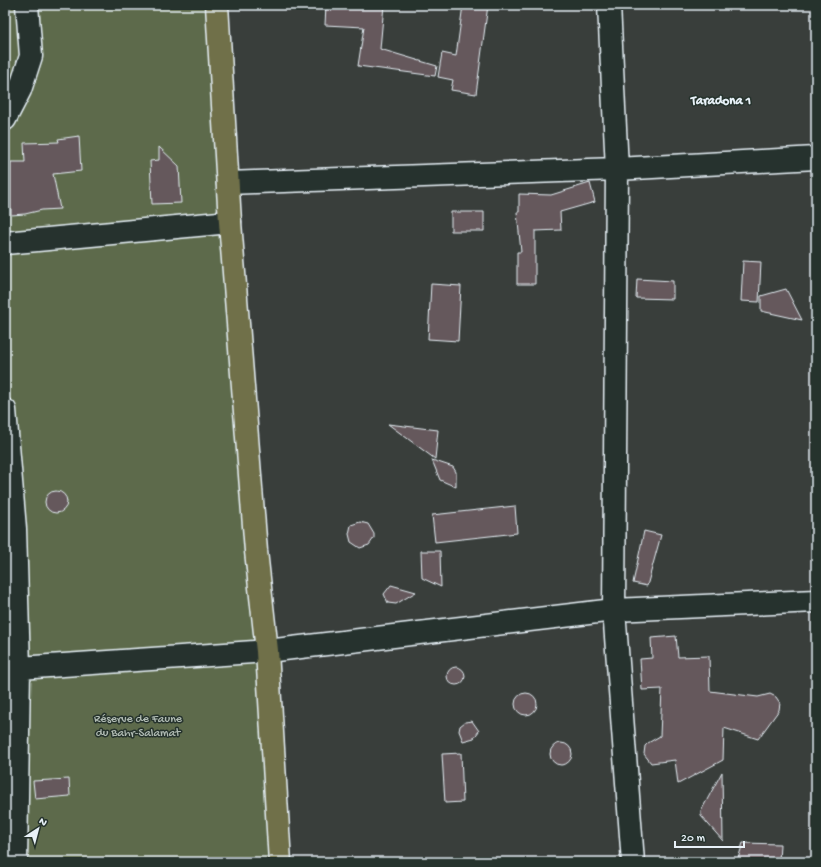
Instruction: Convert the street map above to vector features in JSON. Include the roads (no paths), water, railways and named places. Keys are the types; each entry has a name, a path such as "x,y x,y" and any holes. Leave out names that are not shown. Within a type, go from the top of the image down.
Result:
{"main road":[{"path":"217,5 230,222 256,551 267,651 280,862"}],"street":[{"path":"5,119 20,90 31,56 27,5"},
{"path":"609,5 617,169 614,610 633,862"},
{"path":"228,183 617,169 816,158"},
{"path":"5,243 230,222"},
{"path":"5,410 14,522 12,669 16,862"},
{"path":"12,669 267,651 614,610 816,601"}],"district":[{"name":"Taradona 1","path":"721,101"}],"park label":[{"name":"Réserve de Faune du Bahr-Salamat","path":"138,727"}]}
